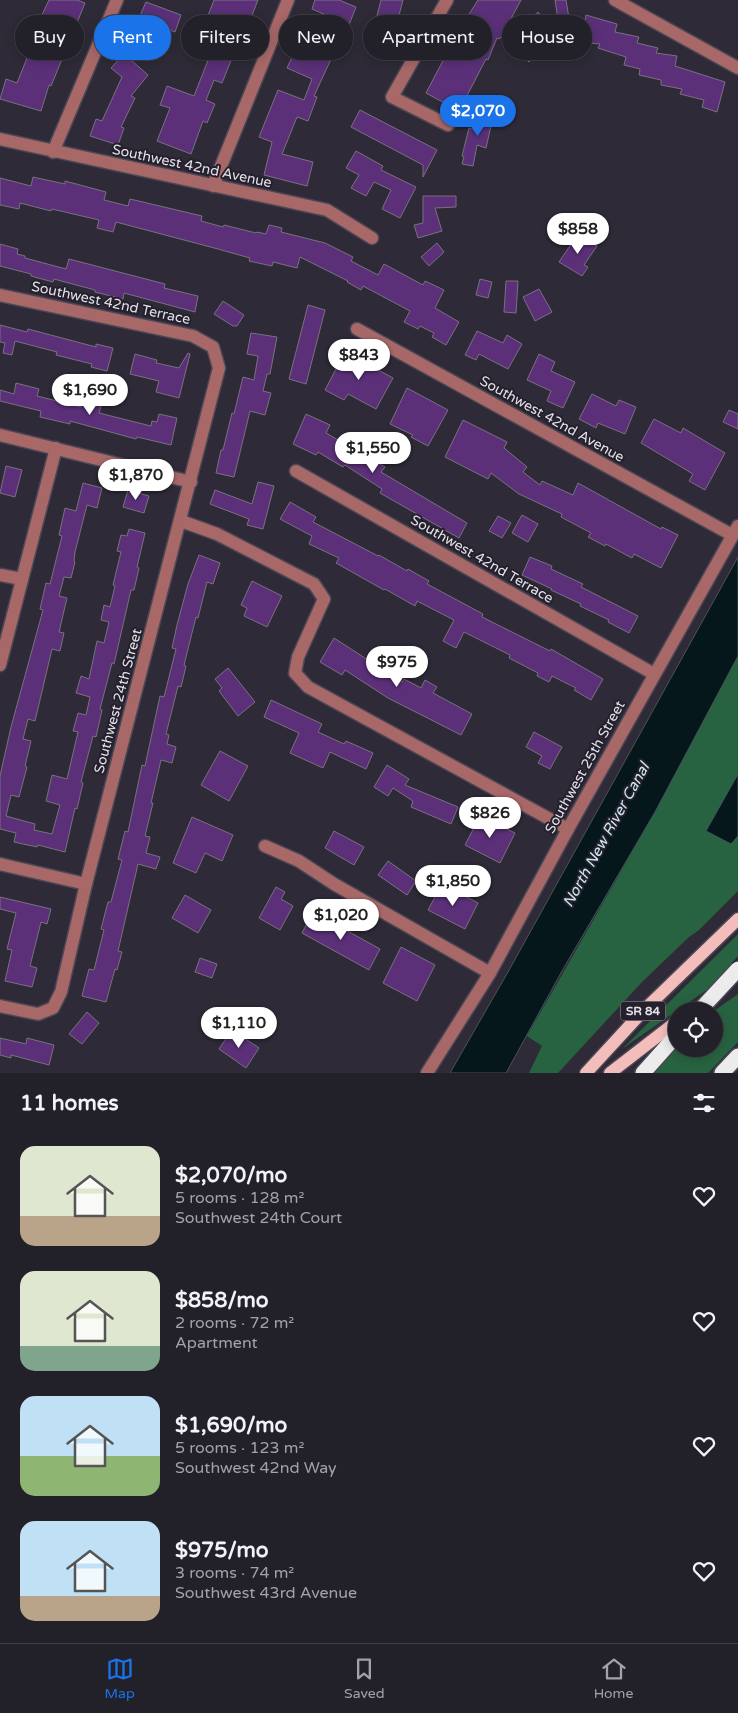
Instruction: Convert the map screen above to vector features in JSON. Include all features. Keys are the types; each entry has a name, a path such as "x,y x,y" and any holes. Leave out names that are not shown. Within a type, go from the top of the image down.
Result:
{"highway":[{"path":"707,1002 738,969"},
{"path":"643,1073 668,1045"},
{"path":"722,1073 738,1056"}],"main road":[{"path":"703,951 738,913"},
{"name":"SR 84","path":"586,1073 644,1010 738,918"},
{"path":"707,1002 738,982"},
{"path":"610,1073 668,1028"}],"street":[{"path":"53,152 117,0"},
{"path":"213,186 288,0"},
{"path":"447,0 392,97 448,125"},
{"path":"615,0 738,68"},
{"name":"Southwest 42nd Avenue","path":"0,140 327,210 372,238"},
{"name":"Southwest 42nd Terrace","path":"0,295 193,336 213,347"},
{"name":"Southwest 42nd Avenue","path":"357,329 735,531"},
{"name":"Southwest 24th Street","path":"0,1006 38,1014 53,1008 61,992 86,884 219,368 213,347"},
{"path":"0,435 191,482"},
{"path":"0,666 56,448"},
{"name":"Southwest 42nd Terrace","path":"296,471 654,674"},
{"path":"180,521 217,534 314,584 324,599 298,657 295,673 308,687 568,829"},
{"name":"Southwest 25th Street","path":"427,1073 490,973 568,829 735,531"},
{"path":"0,574 22,579"},
{"path":"265,846 298,861 334,884 490,973"},
{"path":"0,864 86,884"}],"green space":[{"path":"738,656 738,774 706,831 731,844 738,836 738,891 642,982 558,1073 529,1073 542,1046 527,1036 655,812"},
{"path":"738,934 738,956 708,989 689,1002 669,1002"},
{"path":"738,994 738,1042 708,1073 654,1073 668,1057 723,1057 723,1005"},
{"path":"668,1003 668,1017 622,1049"}],"water":[{"name":"North New River Canal","path":"738,557 738,656 655,812 562,971 506,1073 450,1073 508,972"},
{"path":"738,774 738,836 731,844 706,831"}],"building":[{"path":"49,0 77,0 85,3 80,15 42,15"},
{"path":"214,0 258,0 252,15 208,15"},
{"path":"315,0 339,0 356,7 353,15 326,15 312,9"},
{"path":"381,0 403,0 399,15 377,15"},
{"path":"478,0 521,0 513,15 502,15 502,38 497,38 492,50 492,15 469,15"},
{"path":"555,0 566,0 568,15 557,15"},
{"path":"146,2 181,15 175,32 171,30 171,15 140,15"},
{"path":"592,17 617,24 615,32 639,37 637,43 658,48 656,53 677,56 675,66 725,82 717,112 702,107 704,100 680,94 682,89 661,85 661,80 639,75 640,69 624,65 626,57 598,48 600,44 592,43"},
{"path":"26,60 62,60 51,86 49,85 41,111 0,99 6,79 17,83"},
{"path":"118,60 131,60 148,75 131,96 135,98 121,127 124,128 118,145 90,136 96,119 102,121 122,77 111,68"},
{"path":"208,60 231,60 222,83 214,80 206,100 215,104 207,123 203,121 191,154 157,141 170,108 160,105 167,86 194,96"},
{"path":"291,60 331,60 314,96 317,97 308,121 297,117 282,154 313,162 307,186 264,175 272,142 259,137 278,90 304,100 312,79 287,68"},
{"path":"443,60 485,60 459,111 426,93"},
{"path":"489,107 498,113 491,126 486,148 477,145 473,166 462,164 464,157 462,156 469,128 476,130"},
{"path":"360,110 437,150 423,177 423,165 351,127"},
{"path":"356,151 383,166 381,170 416,187 400,218 382,209 391,190 374,182 366,196 351,188 359,175 346,168"},
{"path":"33,177 65,184 65,181 106,192 104,200 128,206 130,199 202,216 201,221 223,227 224,225 266,234 269,225 282,228 281,232 325,243 353,257 351,261 378,275 384,264 423,285 425,281 444,290 435,308 459,322 446,345 432,337 434,333 420,326 418,329 404,322 410,311 363,286 361,290 348,281 300,257 297,268 273,262 272,266 249,261 250,258 116,222 113,232 97,228 99,220 20,203 19,209 0,205 0,178 31,186"},
{"path":"423,196 456,196 456,207 435,208 442,231 418,238 414,225 423,223"},
{"path":"578,234 597,246 584,265 588,267 582,276 559,262"},
{"path":"437,243 444,252 429,266 421,257"},
{"path":"0,244 18,249 17,254 25,256 25,258 66,269 69,259 165,284 164,288 198,296 195,312 124,293 123,299 54,279 53,282 0,266"},
{"path":"480,279 492,282 488,298 476,295"},
{"path":"506,281 518,281 516,313 504,312"},
{"path":"539,289 552,312 535,321 523,297"},
{"path":"223,301 244,315 237,326 233,326 214,314"},
{"path":"308,305 325,310 306,384 289,379"},
{"path":"0,325 27,332 28,329 96,347 96,344 113,348 107,371 91,367 92,364 56,355 57,352 15,341 12,355 3,353 5,343 0,342"},
{"path":"477,331 503,343 507,335 522,344 508,369 479,354 476,360 465,355"},
{"path":"251,333 277,337 270,374 267,374 263,391 271,393 265,415 250,411 234,477 216,473 243,377 254,380 258,356 247,354"},
{"path":"345,352 393,378 376,409 348,394 344,400 325,390"},
{"path":"188,353 190,354 179,398 156,392 159,381 130,374 135,354 157,360 156,363 179,368"},
{"path":"539,354 555,362 551,371 575,382 563,408 547,401 551,391 527,380"},
{"path":"16,383 39,389 37,396 81,407 82,401 101,406 99,413 151,426 152,421 157,422 159,414 177,418 171,445 137,437 136,439 70,421 70,424 40,417 41,411 0,401 0,390 14,394"},
{"path":"407,388 448,410 428,446 411,437 413,435 390,424"},
{"path":"592,394 616,406 619,400 636,407 625,434 598,423 596,428 579,419"},
{"path":"729,410 738,414 738,429 723,422"},
{"path":"306,414 330,425 326,433 385,467 381,472 467,523 459,538 380,493 382,489 345,465 343,467 318,452 316,455 293,444"},
{"path":"654,419 681,433 683,428 725,453 705,490 689,481 693,474 641,443"},
{"path":"463,420 507,442 504,448 527,467 523,472 540,485 542,481 573,495 578,483 661,529 662,527 678,535 661,568 634,554 632,558 588,537 591,533 561,517 562,514 519,494 491,473 488,479 445,457"},
{"path":"6,466 22,470 15,497 0,493"},
{"path":"258,482 274,486 263,529 247,525 249,519 210,504 215,490 252,504"},
{"path":"83,483 102,488 97,508 87,505 75,552 75,562 71,578 64,577 59,596 67,598 59,632 64,633 60,651 52,649 35,721 28,719 23,739 31,741 25,766 27,767 19,797 11,795 6,816 35,824 34,830 52,834 60,805 46,801 52,775 67,779 78,732 73,731 78,713 86,715 90,697 76,693 81,676 89,679 97,641 104,643 109,622 101,620 104,605 110,607 115,586 113,585 121,552 117,551 121,535 127,536 129,529 145,533 134,590 131,590 114,664 112,663 100,709 102,710 96,737 93,736 81,782 83,783 77,809 75,808 65,852 38,845 37,847 14,842 16,833 0,829 0,776 11,727 43,610 40,609 46,583 50,584 62,536 59,535 65,508 76,511"},
{"path":"128,490 149,496 144,513 123,507"},
{"path":"290,502 316,517 313,522 407,571 408,569 429,581 427,584 483,614 482,617 550,651 551,649 603,679 591,700 574,690 576,688 552,676 549,682 537,676 538,673 509,658 510,655 464,632 456,648 443,641 454,620 417,601 415,606 384,590 336,563 339,558 309,544 312,536 280,519"},
{"path":"522,515 538,524 528,542 512,533"},
{"path":"498,516 511,523 502,538 489,531"},
{"path":"199,555 220,563 213,584 207,582 184,665 186,666 181,687 178,686 166,734 169,735 167,744 176,747 172,763 161,760 151,803 153,803 145,836 150,837 146,853 160,857 156,869 138,864 118,951 122,952 106,1002 82,996 89,969 94,970 104,930 101,929 108,902 111,902 122,860 118,859 125,831 128,832 142,765 145,766 160,696 164,697 176,649 172,648 177,625 188,584"},
{"path":"530,557 552,566 551,569 583,584 581,587 638,616 629,633 608,622 609,620 580,606 581,604 522,575"},
{"path":"252,581 282,596 267,627 244,616 247,608 241,605"},
{"path":"334,638 402,682 404,679 421,688 425,680 437,687 433,693 472,714 461,735 388,698 345,670 342,675 320,662"},
{"path":"228,668 255,702 238,716 219,691 222,688 215,679"},
{"path":"271,700 322,724 318,732 344,744 346,741 373,753 366,769 330,752 323,768 290,753 299,733 264,717"},
{"path":"534,732 562,747 550,769 538,763 542,756 526,747"},
{"path":"220,751 248,766 229,801 201,785"},
{"path":"387,765 409,779 405,785 458,807 451,824 411,807 413,801 393,788 388,796 374,787"},
{"path":"480,816 515,833 500,863 465,845"},
{"path":"192,817 233,835 222,861 205,853 196,873 173,863"},
{"path":"334,831 364,847 354,865 325,848"},
{"path":"388,861 416,881 407,895 378,875"},
{"path":"442,884 478,903 465,929 428,910"},
{"path":"276,887 285,892 281,899 293,906 280,930 259,918"},
{"path":"185,895 211,910 198,933 172,918"},
{"path":"0,897 51,909 47,924 41,922 30,966 37,968 32,987 5,981 12,950 7,949 16,913 0,909"},
{"path":"313,912 380,949 369,970 302,933"},
{"path":"401,947 435,965 417,1001 383,983"},
{"path":"200,958 217,964 212,978 195,972"},
{"path":"87,1012 99,1023 82,1044 69,1034"},
{"path":"232,1030 259,1048 246,1068 219,1049"},
{"path":"0,1038 26,1044 27,1038 54,1045 49,1065 11,1055 11,1058 0,1055"}]}
